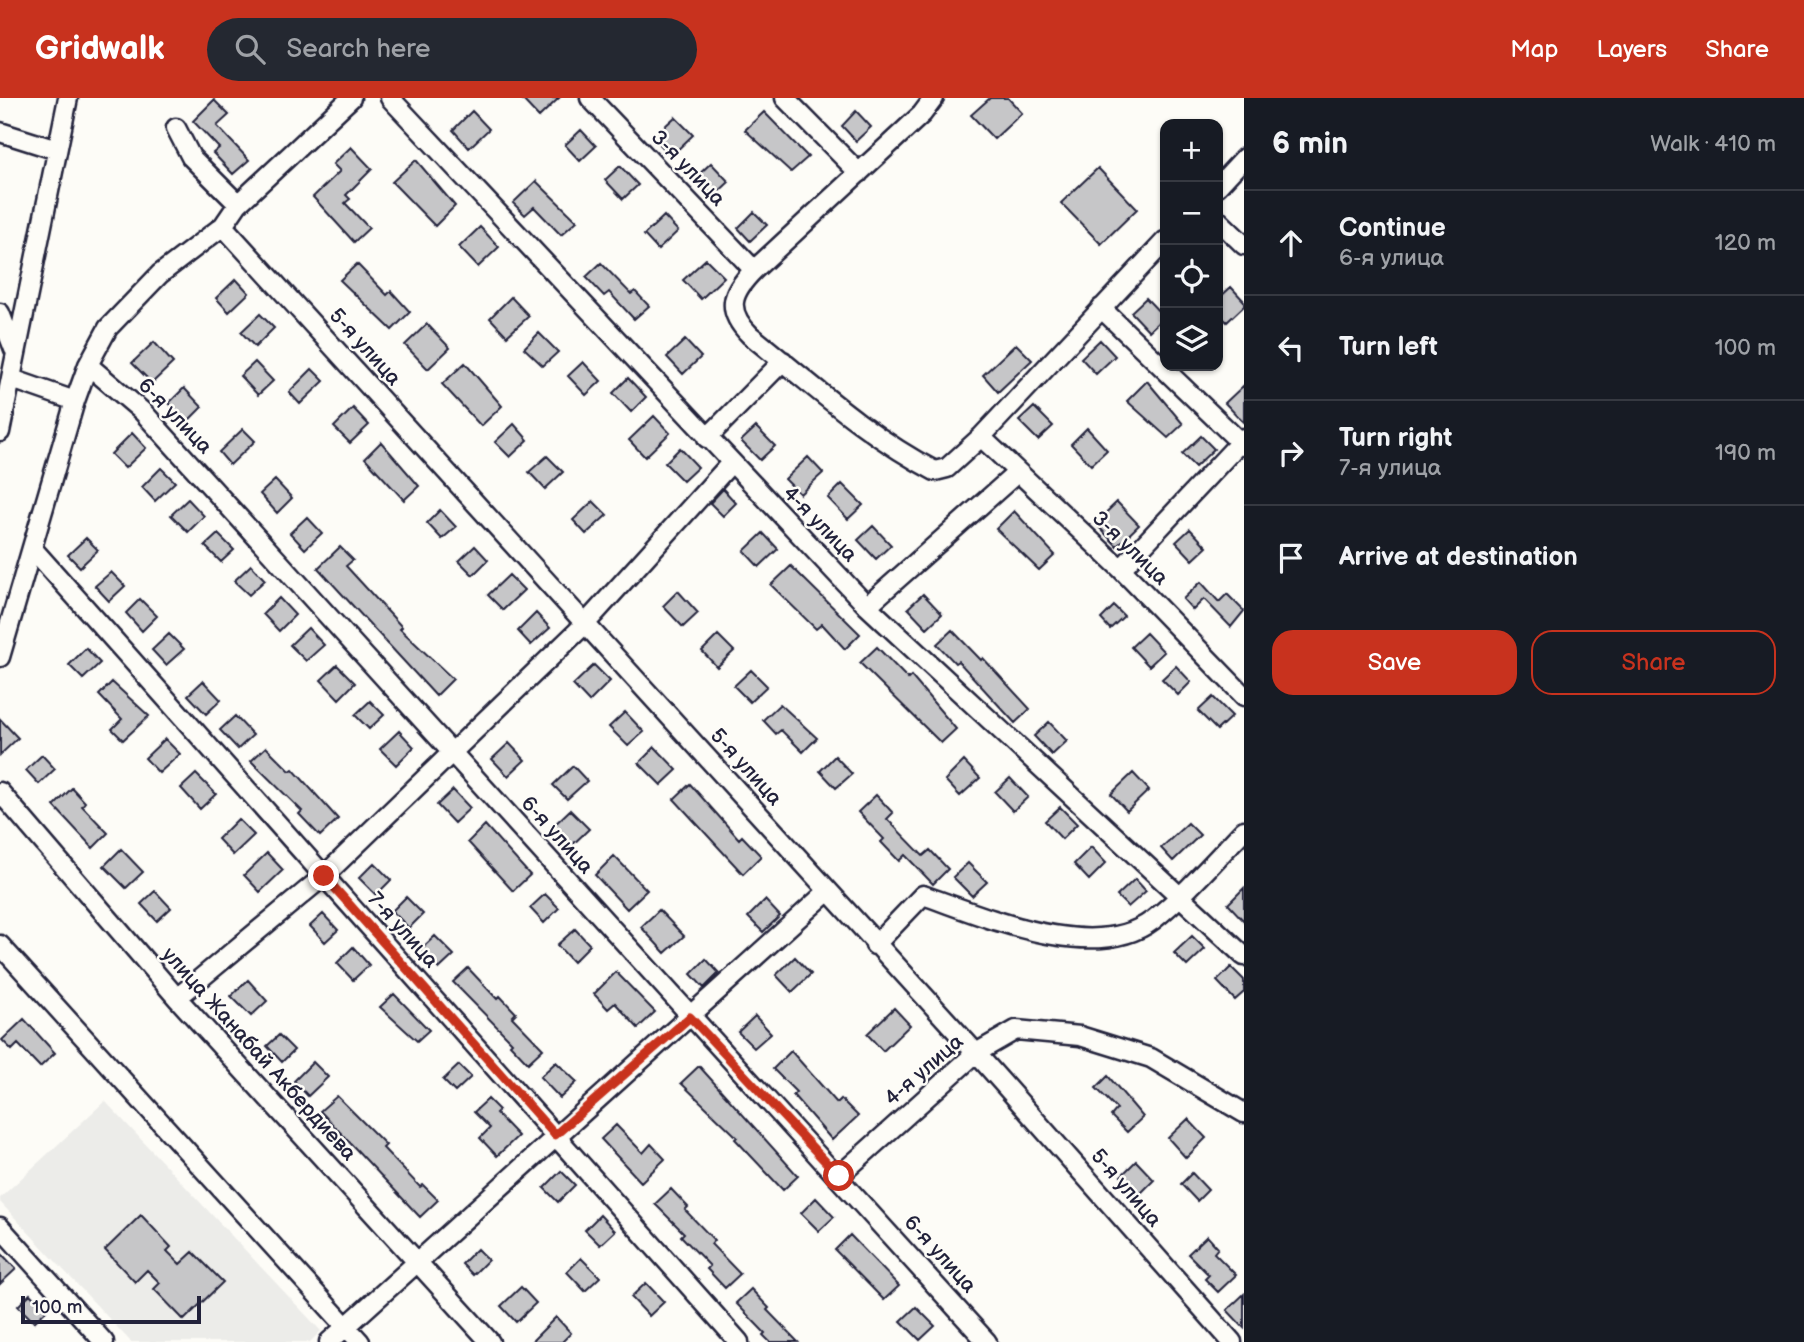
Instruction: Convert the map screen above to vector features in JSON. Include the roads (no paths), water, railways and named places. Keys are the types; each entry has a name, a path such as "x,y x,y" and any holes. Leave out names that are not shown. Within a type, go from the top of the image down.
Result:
{"street":[{"path":"0,432 68,98"},
{"path":"0,657 75,401 88,365 108,328 160,274 223,226 238,204 351,98"},
{"name":"4-я улица","path":"390,98 867,606 1244,956"},
{"name":"3-я улица","path":"590,98 754,270"},
{"path":"785,98 859,173"},
{"path":"934,98 922,114 738,286 732,308 738,323 868,430 935,471 947,468 981,437 1161,245"},
{"path":"176,128 191,157 238,204"},
{"path":"0,132 57,150"},
{"path":"1222,182 1244,159"},
{"path":"1223,225 1244,245"},
{"name":"5-я улица","path":"223,226 976,1053 1231,1342"},
{"path":"1101,308 1243,442 1121,569"},
{"path":"0,313 15,349"},
{"path":"708,438 783,361"},
{"name":"6-я улица","path":"88,365 143,412 987,1342"},
{"path":"12,379 75,401"},
{"name":"3-я улица","path":"981,437 1121,569 1244,696"},
{"path":"177,998 324,876 586,623 731,463"},
{"path":"867,606 1018,472"},
{"name":"7-я улица","path":"32,548 739,1342"},
{"name":"улица Жанабай Акбердиева","path":"0,792 177,998 490,1342"},
{"path":"875,945 923,895 1011,926 1084,939 1122,934 1151,922 1244,830"},
{"path":"329,1342 827,892"},
{"path":"0,945 360,1342"},
{"name":"4-я улица","path":"839,1176 976,1053 1016,1030 1080,1036 1151,1058 1244,1113"},
{"path":"0,1227 104,1342"}]}
